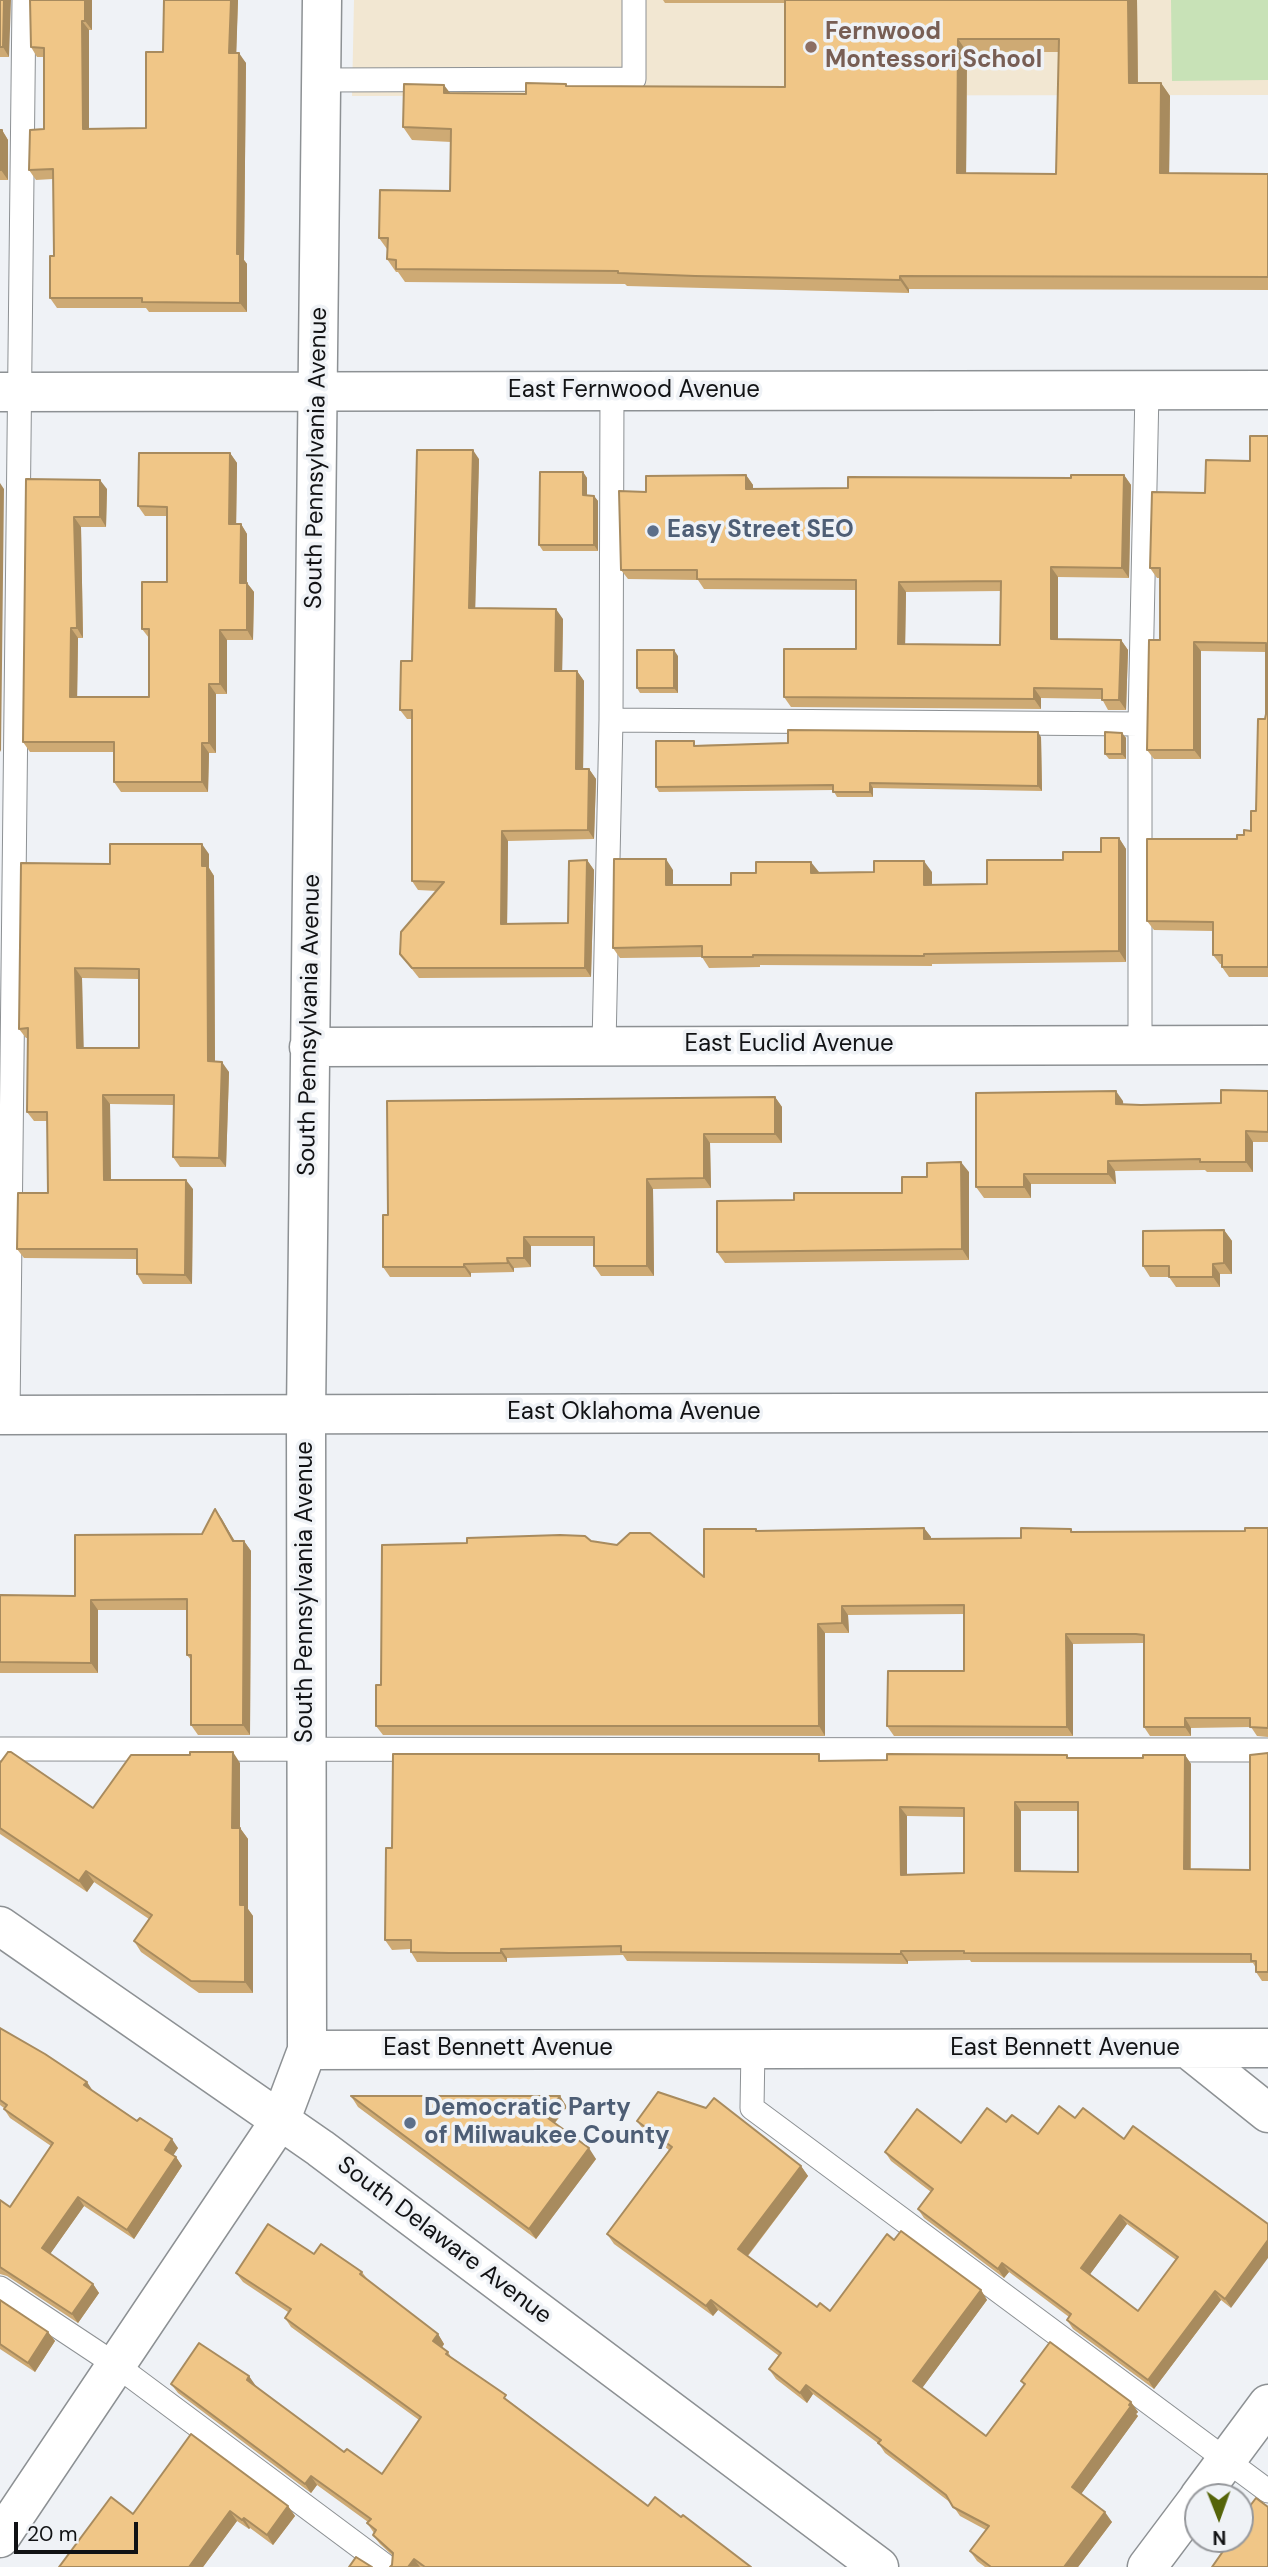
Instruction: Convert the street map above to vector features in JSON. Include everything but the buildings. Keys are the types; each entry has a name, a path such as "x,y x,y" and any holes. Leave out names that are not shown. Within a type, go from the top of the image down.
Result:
{"street":[{"name":"South Pennsylvania Avenue","path":"307,2050 306,1414 322,0"},
{"name":"East Fernwood Avenue","path":"10,392 1268,390"},
{"name":"East Euclid Avenue","path":"309,1047 1268,1045"},
{"name":"East Oklahoma Avenue","path":"4,1415 1268,1412"},
{"name":"South Delaware Avenue","path":"0,1926 281,2119 880,2567"},
{"name":"East Bennett Avenue","path":"307,2050 1268,2048"},
{"path":"1188,2049 1268,2113"},
{"path":"0,2538 281,2119 307,2050"},
{"path":"1210,2483 1268,2404"},
{"path":"1147,2567 1184,2518"}],"lane":[{"path":"4,1415 10,392 24,0"},
{"path":"321,80 634,79 634,0"},
{"path":"1140,1045 1140,724 1147,390"},
{"path":"604,1045 611,720 612,391"},
{"path":"611,720 1140,724"},
{"path":"0,1749 1268,1750"},
{"path":"753,2048 752,2108 1268,2491"},
{"path":"0,2288 116,2365 387,2567"}],"shaded area":[{"name":"Fernwood Montessori School","path":"354,0 1268,0 1268,95 352,96"}],"green space":[{"path":"1171,0 1268,0 1268,80 1172,81"}],"place":[{"name":"Fernwood Montessori School","path":"811,47"},
{"name":"Easy Street SEO","path":"653,531"},
{"name":"Democratic Party of Milwaukee County","path":"410,2123"}]}
